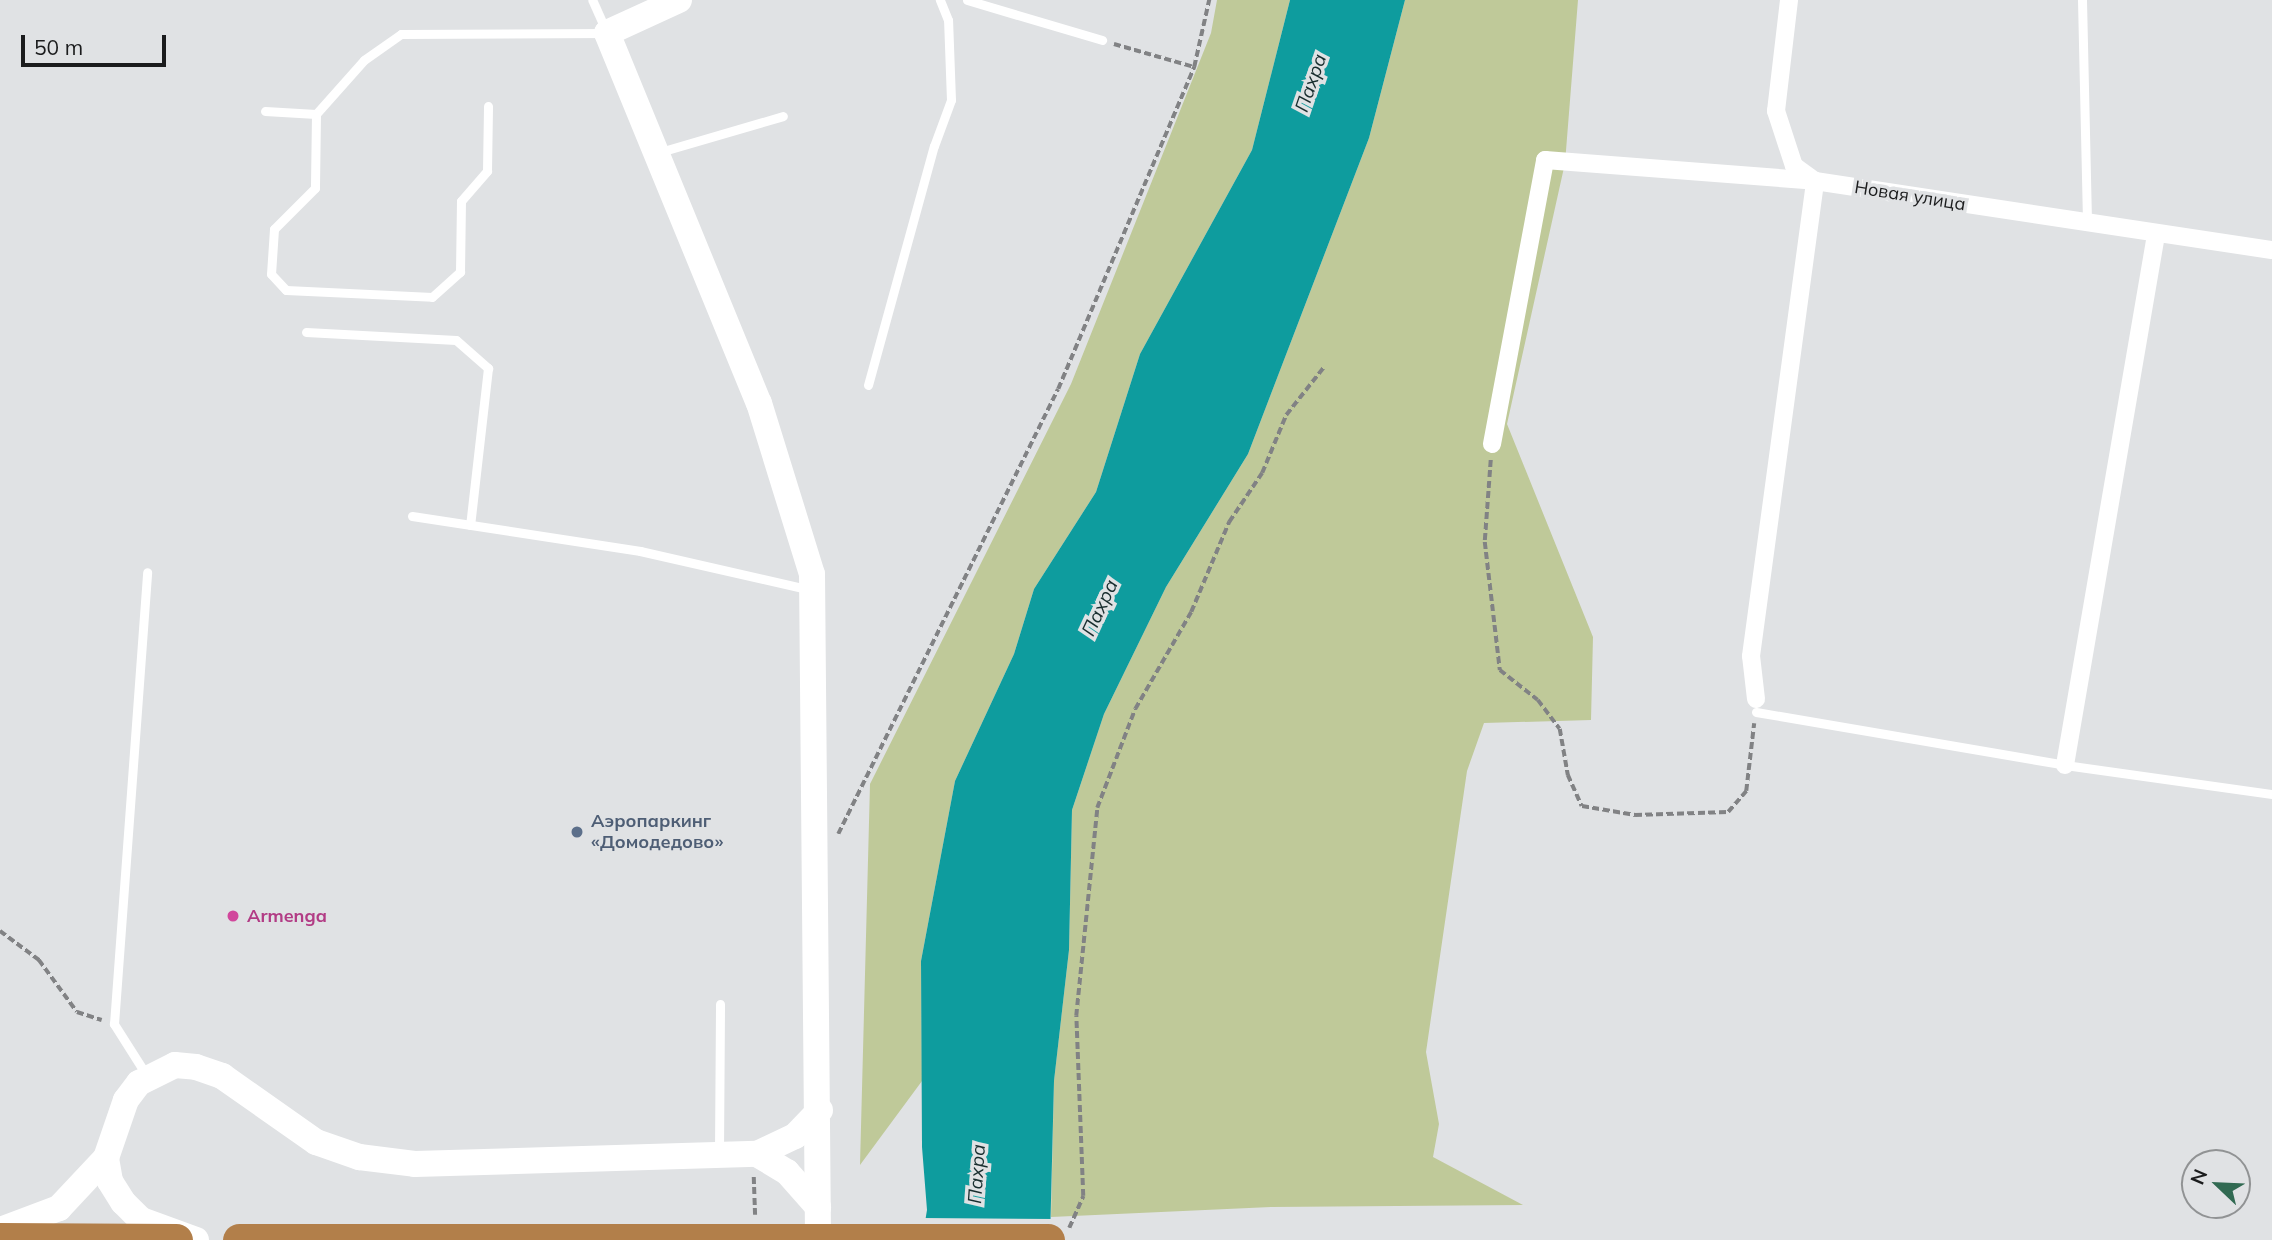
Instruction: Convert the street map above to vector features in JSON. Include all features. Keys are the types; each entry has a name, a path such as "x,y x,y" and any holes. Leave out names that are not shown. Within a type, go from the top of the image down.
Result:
{"highway":[{"path":"0,1239 176,1240"},
{"path":"239,1240 1048,1240"}],"street":[{"path":"679,0 607,33 759,403 812,574 820,1110 818,1240"},
{"path":"1756,706 1751,656 1815,181 1794,166 1776,111 1789,0"},
{"name":"Новая улица","path":"1492,444 1545,160 1815,181 2156,235 2272,250"},
{"path":"2065,765 2156,235"},
{"path":"0,1230 59,1208 106,1158 126,1100 148,1077 175,1065 196,1066 222,1076 316,1142 359,1157 415,1164 755,1154 795,1136 820,1110"},
{"path":"755,1154 788,1172 818,1207"},
{"path":"106,1158 110,1181 141,1220 196,1240"}],"lane":[{"path":"488,106 487,171 461,201 460,272 432,297 286,290 271,274 274,229 315,188 316,114 364,60 401,34 607,33 592,0"},
{"path":"868,385 951,100 949,32 940,0"},
{"path":"967,0 1102,40"},
{"path":"2082,0 2087,223"},
{"path":"265,111 316,114"},
{"path":"658,153 783,116"},
{"path":"306,332 456,340 488,368 470,525"},
{"path":"412,516 640,551 812,590"},
{"path":"147,572 114,1024 148,1077"},
{"path":"1756,706 2065,765 2272,794"},
{"path":"719,1156 720,1004"}],"path":[{"path":"833,845 1058,389 1194,67 1209,0"},
{"path":"1102,40 1194,67"},
{"path":"1065,1240 1083,1196 1076,1016 1097,808 1135,709 1191,612 1229,522 1262,473 1286,415 1324,367"},
{"path":"1492,444 1485,542 1500,670 1538,700 1560,729 1568,775 1582,806 1634,815 1728,812 1746,791 1756,706"},
{"path":"0,931 39,960 77,1012 114,1024"},
{"path":"755,1154 755,1238"}],"green space":[{"path":"1217,0 1290,0 1252,150 1140,354 1096,492 1034,589 1014,654 955,781 921,961 922,1081 860,1165 870,784 1071,384 1211,33"},
{"path":"1405,0 1578,0 1565,163 1507,424 1593,637 1591,720 1484,723 1467,771 1426,1052 1439,1124 1433,1157 1523,1205 1271,1207 1051,1217 1054,1081 1069,950 1072,810 1104,714 1166,587 1248,454 1369,138"}],"water":[{"name":"Пахра","path":"1290,0 1405,0 1369,138 1248,454 1166,587 1104,714 1072,810 1069,950 1054,1081 1050,1240 922,1240 927,1210 922,1147 921,961 955,781 1014,654 1034,589 1096,492 1140,354 1252,150"}],"pier":[{"path":"922,1218 1054,1219 1054,1240 918,1240"}],"place":[{"name":"Аэропаркинг «Домодедово»","path":"577,832"},
{"name":"Armenga","path":"233,916"}]}
